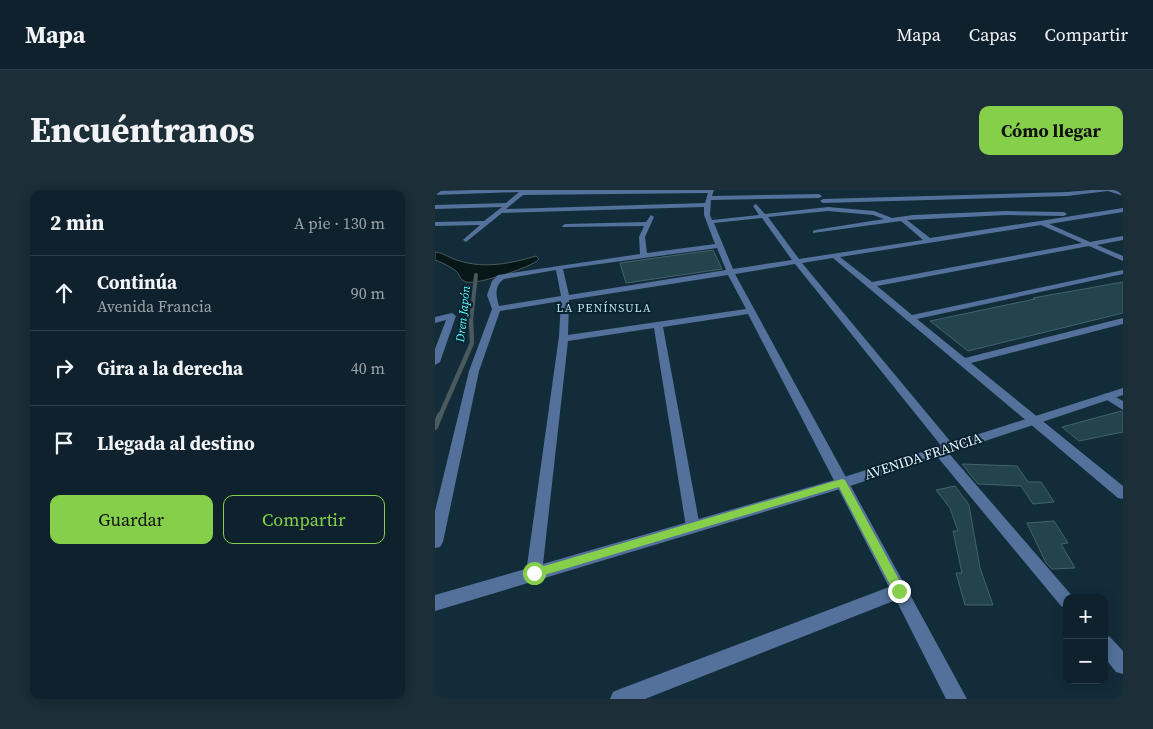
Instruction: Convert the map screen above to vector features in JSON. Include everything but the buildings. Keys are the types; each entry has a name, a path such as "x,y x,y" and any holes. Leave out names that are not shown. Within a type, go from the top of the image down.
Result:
{"street":[{"path":"1022,190 1055,214 1068,219"},
{"path":"435,193 524,191 710,196 819,196 1029,195 1074,194 1109,190 1123,194"},
{"path":"466,240 524,191"},
{"path":"500,211 656,208 710,196"},
{"path":"710,196 710,222 731,272 957,699"},
{"path":"819,196 828,209"},
{"path":"435,207 507,205"},
{"path":"755,206 944,449 1063,595"},
{"path":"644,255 642,237 656,208"},
{"path":"710,222 764,218 828,209 874,213 891,220"},
{"path":"495,309 1123,210"},
{"path":"815,232 901,218 1006,213 1087,216"},
{"path":"901,218 929,241"},
{"path":"435,224 486,223"},
{"path":"1042,223 1123,259"},
{"path":"565,226 647,224"},
{"path":"870,285 1123,238"},
{"path":"435,542 474,371 495,309 491,295 496,281 501,277 720,245"},
{"path":"835,256 1123,494"},
{"path":"534,573 562,339 565,299 564,277 559,268"},
{"path":"910,318 1123,272"},
{"path":"562,339 751,311"},
{"path":"435,320 452,316 435,362"},
{"path":"963,362 1123,321"},
{"path":"658,326 693,527"},
{"name":"AVENIDA FRANCIA","path":"435,603 842,483 1123,390"},
{"path":"1108,396 1123,406"},
{"path":"620,699 899,591"},
{"path":"1108,648 1123,665"}],"shaded area":[{"path":"435,252 479,265 508,263 536,256 539,259 504,275 481,281 466,282 462,280 454,269 435,260"}],"waterway":[{"name":"Dren Japón","path":"471,321 476,275"},
{"name":"Dren Japón","path":"440,416 472,343 471,321"},
{"name":"Dren Japón","path":"435,427 440,415"}],"district":[{"name":"LA PENÍNSULA","path":"604,308"}],"route":[{"path":"534,573 842,483 899,591"}]}
